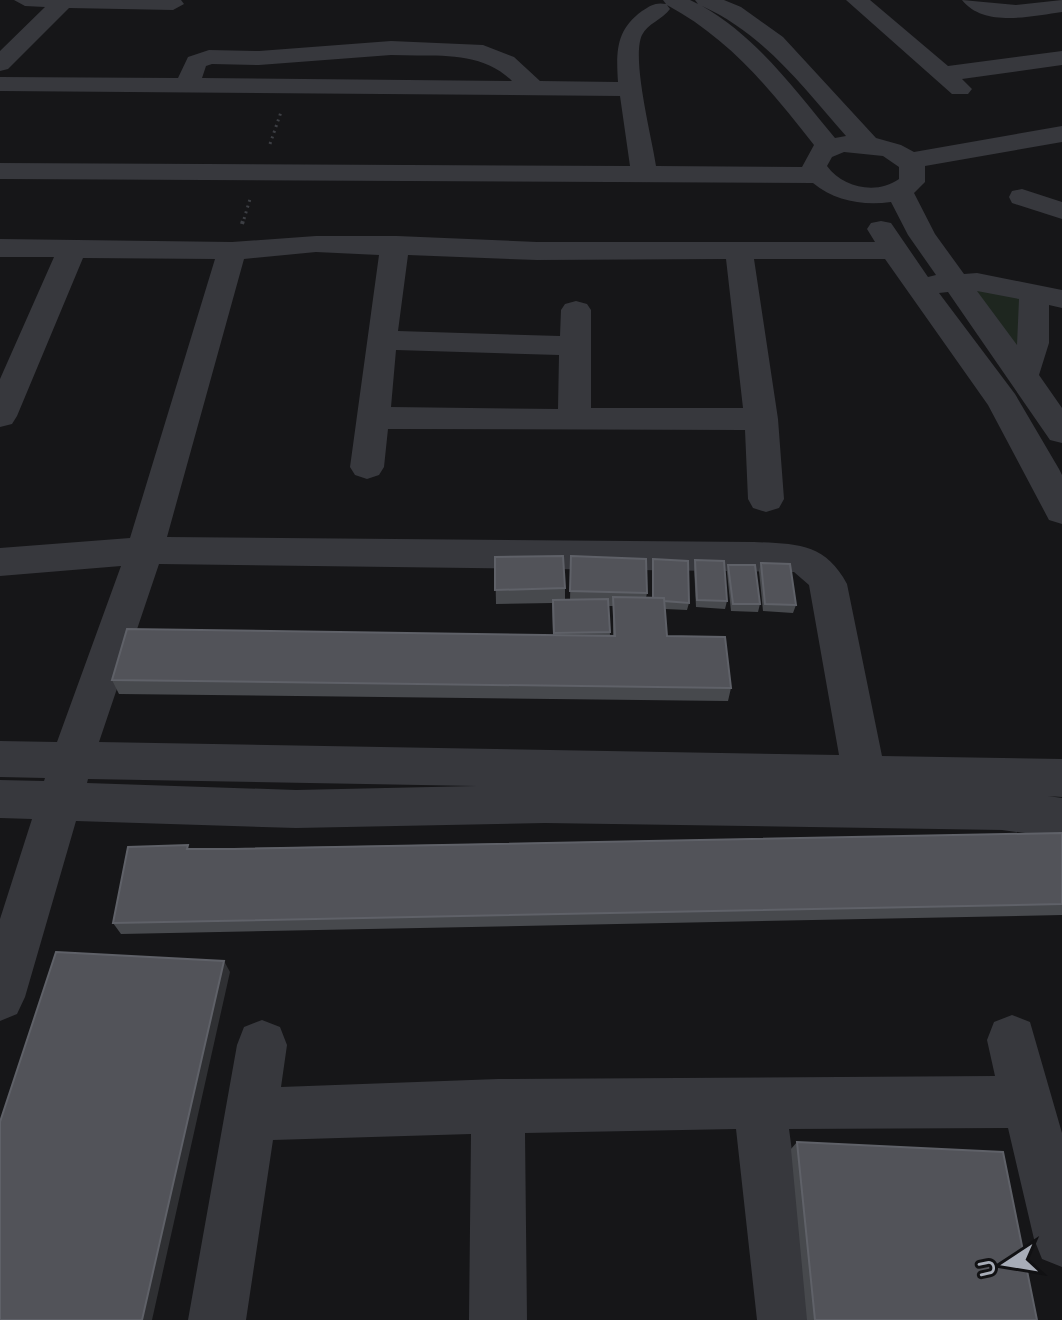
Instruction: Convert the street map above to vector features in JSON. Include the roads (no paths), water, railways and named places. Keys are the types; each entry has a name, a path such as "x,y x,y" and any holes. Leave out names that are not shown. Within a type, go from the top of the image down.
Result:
{"street":[{"path":"25,0 173,4"},
{"path":"706,0 733,12 775,42 867,144"},
{"path":"857,0 952,81 1062,58"},
{"path":"973,0 984,8 1000,12 1062,6"},
{"path":"0,64 63,1"},
{"path":"0,151 264,162 644,165 821,160 867,144 892,150 908,161 915,175 900,192 865,195 837,188 821,160 746,47 717,23 667,4 636,27 630,36 632,89 644,165"},
{"path":"187,86 196,62 209,57 259,58 320,51 416,48 492,53 533,88"},
{"path":"0,84 632,89"},
{"path":"908,161 1062,134"},
{"path":"0,171 264,162"},
{"path":"900,192 922,235 1031,393 1062,432"},
{"path":"865,195 871,213 917,286 1031,393"},
{"path":"1022,197 1062,211"},
{"path":"0,248 232,251 294,244 397,244 537,251 893,250"},
{"path":"367,467 391,263 397,244"},
{"path":"0,416 13,353 72,249"},
{"path":"0,997 65,780 145,550 232,251"},
{"path":"739,252 761,419 766,499"},
{"path":"917,286 977,282 1048,296 1033,343 1031,393 1042,468 1062,511"},
{"path":"574,418 576,310"},
{"path":"382,340 574,346"},
{"path":"374,417 440,420 761,419"},
{"path":"0,562 145,550 754,556 813,563 822,571 828,584 864,774"},
{"path":"0,759 65,780 296,809 545,804 1002,810 1062,818"},
{"path":"0,799 137,764 1062,778"},
{"path":"1012,1040 1062,1239"},
{"path":"217,1320 262,1045"},
{"path":"249,1114 498,1105 759,1101 1028,1102"},
{"path":"759,1101 786,1320"},
{"path":"498,1105 498,1320"}]}
